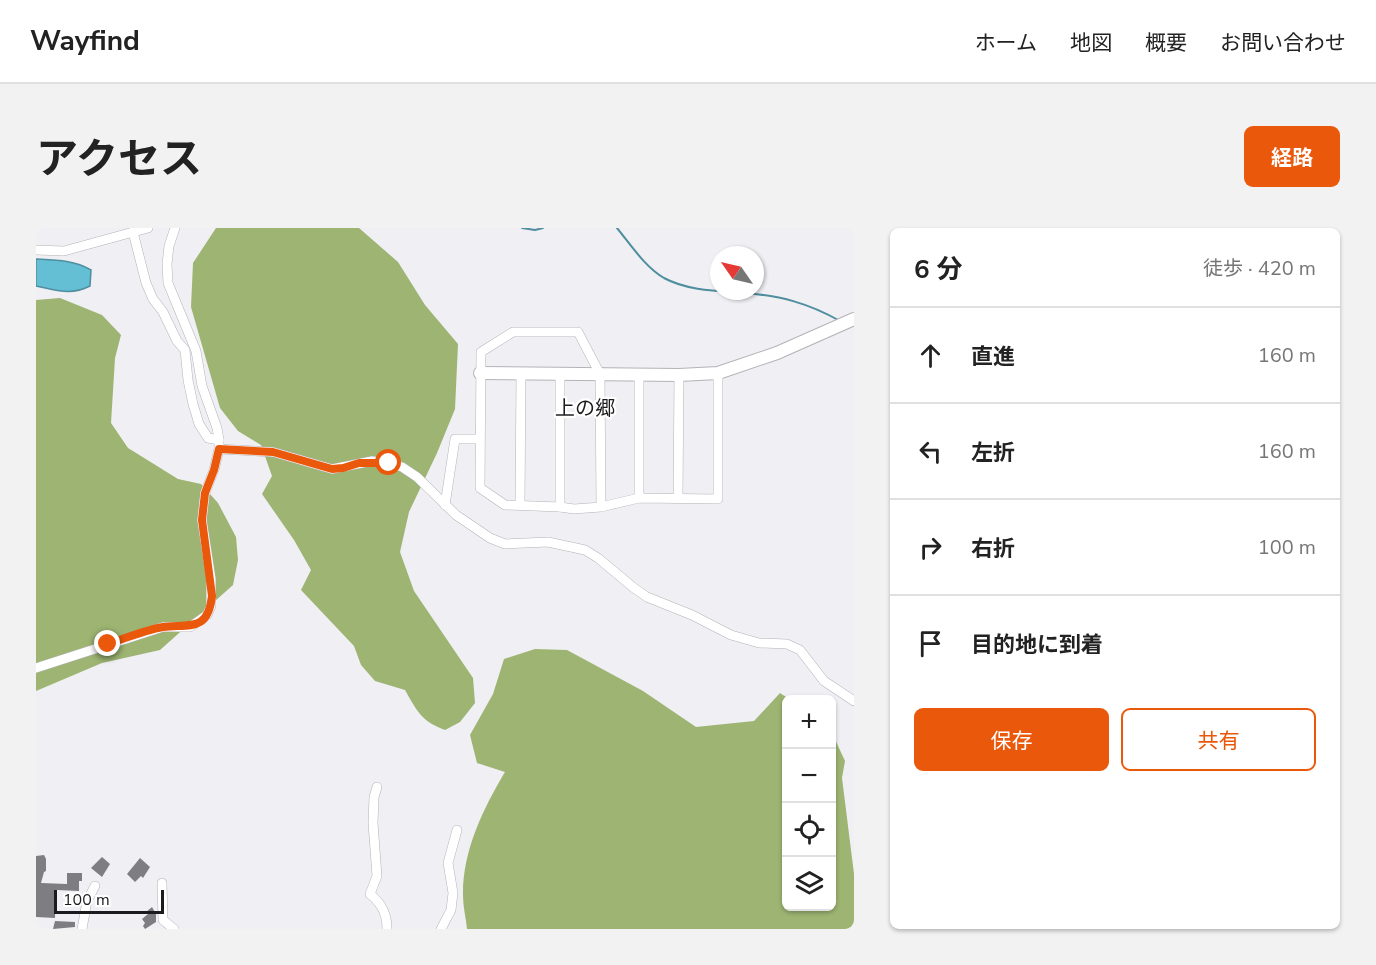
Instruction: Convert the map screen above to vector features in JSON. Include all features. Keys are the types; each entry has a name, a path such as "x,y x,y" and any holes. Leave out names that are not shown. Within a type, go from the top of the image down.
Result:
{"street":[{"path":"36,250 64,251 148,228"},
{"path":"36,668 163,627 190,627 207,615 211,606 212,596 202,520 205,493 214,470 219,444 218,428 202,386 196,351 168,283 167,264 174,228"},
{"path":"134,232 146,283 153,299 164,312 177,341 185,350 188,380 199,424 208,438 219,444 273,452 332,469 359,463 389,463 402,467 417,477 470,526 490,538 505,544 548,542 585,550 647,597 692,615 731,635 759,643 787,645 800,650 824,681 854,701"},
{"path":"480,372 639,375 718,373 777,353 854,319"},
{"path":"601,507 600,374 578,332 513,332 481,352 480,488 505,505 560,507 574,510 601,507 639,498 718,499 718,373"},
{"path":"520,505 521,373"},
{"path":"560,374 560,507"},
{"path":"639,375 639,498"},
{"path":"678,499 679,375"},
{"path":"445,505 455,439 480,439"},
{"path":"377,787 374,797 373,822 376,876 370,894 383,908 387,929"},
{"path":"441,929 450,910 453,893 448,863 457,830"},
{"path":"162,883 163,920 174,929"},
{"path":"82,929 87,901 95,886"}],"green space":[{"path":"216,228 359,228 398,262 425,305 458,344 455,409 409,512 400,552 414,591 473,678 475,703 460,722 445,730 430,723 421,715 405,690 375,681 361,665 354,646 301,590 311,570 294,540 262,494 272,476 261,445 238,431 220,408 191,307 193,263"},
{"path":"60,298 102,315 121,335 115,358 111,423 128,448 178,479 201,484 218,503 236,537 238,560 233,585 160,650 102,663 36,691 36,300"},
{"path":"535,649 567,650 643,691 696,727 754,721 780,693 783,695 782,911 836,911 836,742 845,761 842,778 854,874 854,929 467,929 463,904 466,863 475,831 505,772 477,763 470,735 493,694 504,659"}],"water":[{"path":"36,259 64,261 91,270 90,286 70,291 36,286"}],"building":[{"path":"44,855 46,871 41,883 67,884 67,873 82,873 79,891 57,890 55,918 36,917 36,856"},
{"path":"102,857 110,864 102,877 91,868"},
{"path":"140,858 150,867 143,878 141,876 135,882 127,874"},
{"path":"152,907 156,914 156,922 145,929 142,919"},
{"path":"55,921 75,922 75,927 53,929"}],"waterway":[{"path":"522,228 535,230 543,228"},
{"path":"617,228 651,268 673,282 704,290 782,298 817,309 840,321"}],"district":[{"name":"上の郷","path":"585,408"}],"route":[{"path":"108,644 163,627 190,627 207,615 212,596 202,520 205,493 219,449 273,452 332,469 372,461 389,463"}]}
